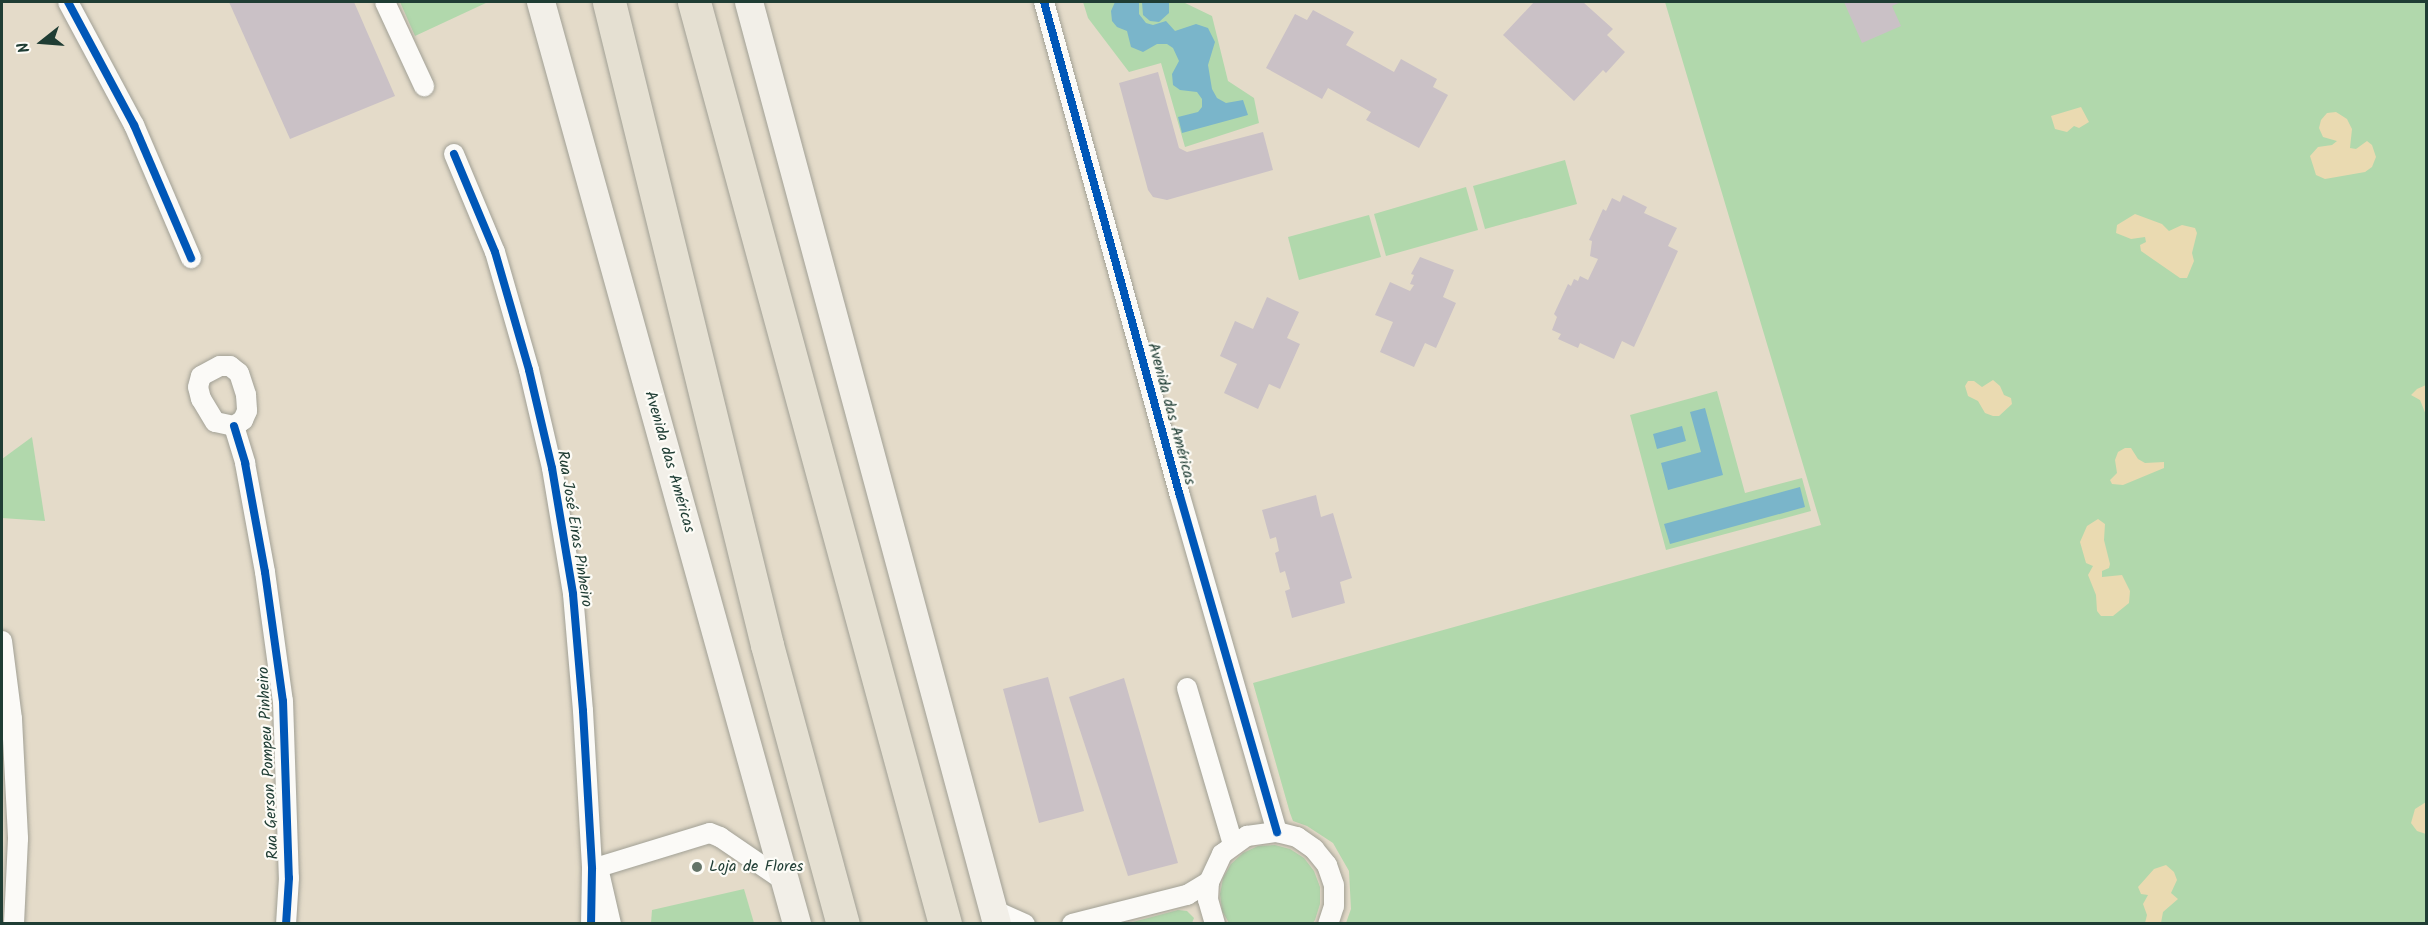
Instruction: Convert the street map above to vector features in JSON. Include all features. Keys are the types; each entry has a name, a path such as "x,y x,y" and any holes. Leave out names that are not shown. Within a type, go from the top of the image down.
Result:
{"highway":[{"path":"609,2 767,645 843,924"},
{"path":"694,2 945,924"}],"main road":[{"name":"Avenida das Américas","path":"541,2 797,924"},
{"path":"749,2 995,917"}],"street":[{"path":"68,2 134,125 191,258"},
{"path":"385,2 424,86"},
{"name":"Avenida das Américas","path":"1044,2 1180,496 1277,832"},
{"name":"Rua José Eiras Pinheiro","path":"454,154 495,252 529,370 552,468 573,594 595,869 591,924"},
{"name":"Rua Gerson Pompeu Pinheiro","path":"234,426 245,463 265,572 283,701 289,878 286,924"},
{"path":"2,641 12,719 17,828 14,924"},
{"path":"1187,688 1233,844"},
{"path":"1215,924 1208,900 1209,882 1222,854 1233,844 1262,832 1277,832 1297,837 1314,849 1327,865 1334,885 1334,906 1328,924"},
{"path":"611,924 595,869 710,833 720,837 786,882"},
{"path":"1072,924 1187,895 1209,882"},
{"path":"995,917 1025,924"}],"green space":[{"path":"400,2 488,2 415,36"},
{"path":"1083,2 1183,2 1212,16 1228,81 1254,98 1259,123 1185,147 1161,63 1129,72 1088,18"},
{"path":"1665,2 2426,2 2426,923 1346,923 1351,909 1349,871 1333,843 1307,826 1293,821 1253,683 1821,525"},
{"path":"1565,160 1577,204 1485,229 1473,186"},
{"path":"1466,187 1478,230 1386,256 1374,214"},
{"path":"1369,215 1381,257 1299,280 1288,237"},
{"path":"1717,391 1745,493 1802,478 1811,511 1666,550 1630,415"},
{"path":"32,437 45,521 2,518 2,459"},
{"path":"1275,845 1290,849 1304,858 1314,871 1320,887 1320,904 1315,920 1312,924 1229,923 1222,911 1220,894 1223,878 1231,864 1243,853 1258,846"},
{"path":"744,889 754,923 651,923 652,910"},
{"path":"1178,910 1187,911 1194,918 1192,923 1129,923"}],"sand":[{"path":"2081,107 2089,122 2079,128 2074,126 2067,132 2055,129 2051,116"},
{"path":"2336,112 2347,119 2352,129 2350,148 2356,149 2367,141 2372,145 2376,157 2372,167 2365,172 2325,179 2316,175 2310,156 2318,147 2332,145 2337,141 2323,137 2319,128 2321,120 2327,113"},
{"path":"2135,214 2162,224 2169,231 2182,225 2195,228 2197,233 2192,253 2194,261 2187,278 2180,278 2141,251 2140,245 2146,242 2145,237 2131,239 2116,233 2117,225"},
{"path":"1993,380 2000,386 2004,395 2011,398 2012,404 1999,416 1985,413 1978,401 1968,396 1965,386 1968,381 1974,381 1982,387"},
{"path":"2426,385 2426,415 2420,400 2411,395"},
{"path":"2131,448 2138,459 2145,463 2164,462 2164,468 2123,485 2112,484 2110,480 2117,473 2115,460 2118,452"},
{"path":"2098,519 2105,524 2104,540 2110,564 2109,568 2102,571 2102,577 2122,575 2130,591 2129,603 2113,616 2101,616 2097,611 2096,595 2088,575 2093,566 2086,563 2080,542 2087,526"},
{"path":"2426,802 2426,834 2417,831 2411,823 2415,809"},
{"path":"2166,865 2174,872 2177,880 2171,893 2178,899 2163,912 2161,923 2145,923 2147,915 2143,904 2148,895 2141,894 2138,887 2154,869"}],"water":[{"path":"1115,2 1139,2 1139,14 1146,23 1153,25 1166,21 1175,31 1196,24 1208,28 1215,42 1208,65 1212,89 1217,98 1226,103 1243,100 1248,115 1182,133 1178,117 1198,112 1202,107 1202,99 1197,92 1180,90 1173,85 1172,74 1179,61 1173,48 1167,44 1157,44 1143,52 1131,47 1127,31 1117,27 1112,21 1111,11"},
{"path":"1142,2 1169,2 1169,13 1159,22 1150,21 1143,15"},
{"path":"1705,408 1723,475 1668,490 1661,463 1701,452 1690,412"},
{"path":"1682,426 1686,441 1657,449 1653,434"},
{"path":"1800,487 1805,507 1670,544 1664,524"}],"building":[{"path":"229,2 354,2 395,96 290,139"},
{"path":"1534,2 1583,2 1613,29 1607,35 1625,52 1606,73 1603,70 1574,101 1503,35"},
{"path":"1844,2 1901,2 1892,6 1901,26 1862,43"},
{"path":"1313,10 1354,32 1346,45 1394,72 1401,59 1437,79 1433,87 1448,95 1419,148 1366,120 1371,112 1328,88 1322,99 1266,68 1295,14 1307,20"},
{"path":"1158,72 1179,148 1187,152 1263,132 1273,170 1167,200 1153,197 1148,190 1119,83"},
{"path":"1623,195 1647,207 1644,213 1677,228 1668,246 1678,251 1634,347 1622,341 1614,359 1580,343 1578,348 1558,339 1561,334 1552,330 1557,317 1554,314 1568,284 1571,286 1574,279 1578,281 1580,276 1588,280 1598,259 1590,256 1592,241 1589,240 1603,209 1606,211 1612,198 1620,202"},
{"path":"1420,257 1454,270 1443,297 1456,303 1436,348 1425,343 1414,367 1380,352 1393,322 1375,315 1390,282 1410,291 1414,285 1410,284 1414,275 1411,274"},
{"path":"1267,297 1299,312 1287,338 1300,344 1280,389 1269,384 1258,409 1224,393 1237,364 1220,356 1235,321 1253,329"},
{"path":"1316,495 1321,517 1333,513 1352,578 1340,582 1345,603 1292,618 1285,591 1290,589 1285,571 1280,573 1275,553 1279,551 1276,537 1270,539 1262,510"},
{"path":"1048,677 1084,811 1039,823 1003,689"},
{"path":"1124,678 1178,863 1128,876 1069,697"}],"cycle path":[{"path":"68,2 134,125 191,258"},
{"path":"1044,2 1180,496 1277,832"},
{"path":"454,154 495,252 529,370 552,468 573,594 583,711 592,869 591,924"},
{"path":"234,426 245,463 265,572 283,701 289,878 286,924"}],"place":[{"name":"Loja de Flores","path":"697,867"}]}
